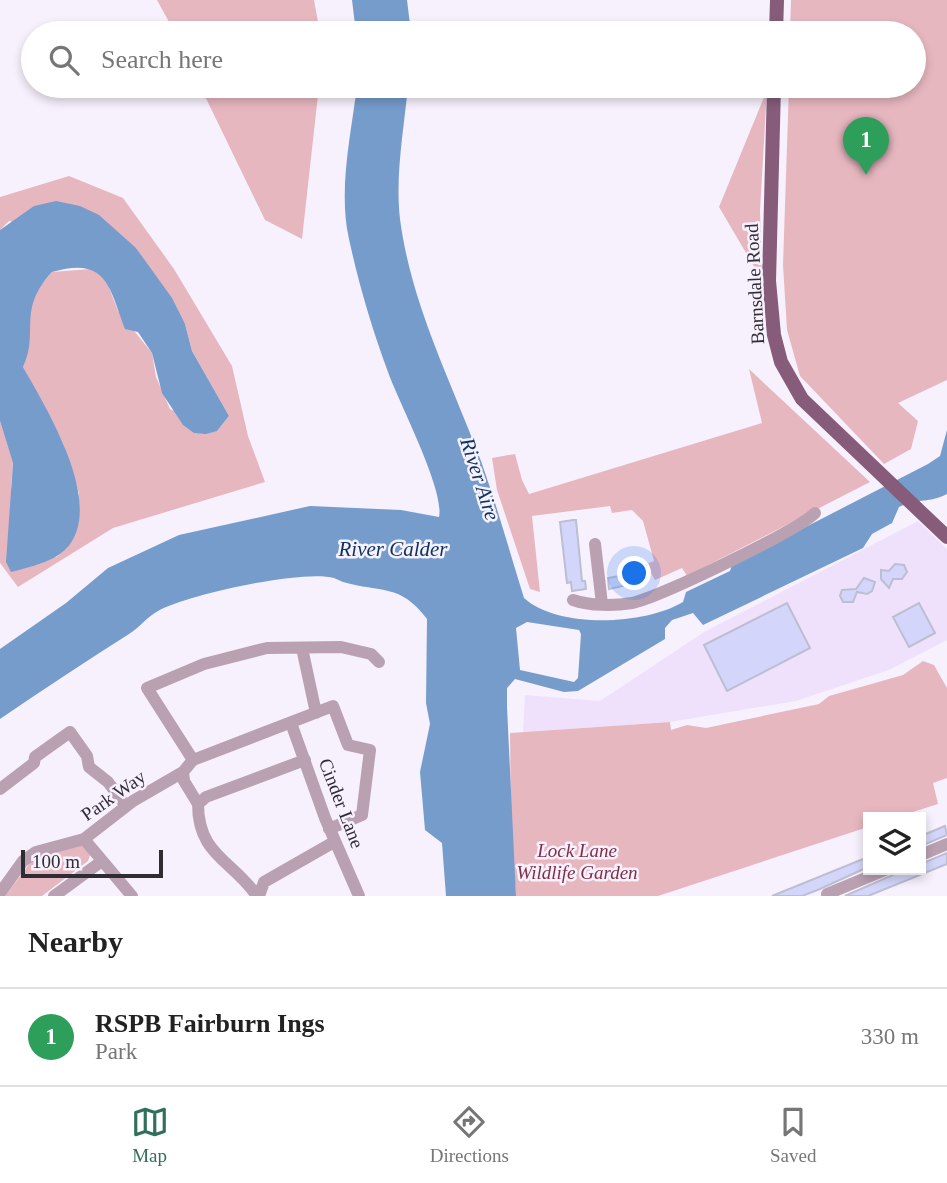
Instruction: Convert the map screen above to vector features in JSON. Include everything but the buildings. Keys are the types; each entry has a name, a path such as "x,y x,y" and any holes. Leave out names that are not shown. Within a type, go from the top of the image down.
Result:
{"main road":[{"path":"776,21 777,0"},
{"name":"Barnsdale Road","path":"773,98 768,227 770,299 777,351 793,387 802,399 947,537"}],"street":[{"path":"573,600 602,604 632,603 722,564 815,513"},
{"path":"595,544 602,604"},
{"path":"193,760 147,688 204,664 267,648 358,650 371,654 379,662"},
{"path":"302,648 316,713"},
{"name":"Park Way","path":"0,893 23,861 36,852 84,839 126,806 183,772 193,760 333,706 348,745 370,750 362,815 332,835"},
{"name":"Cinder Lane","path":"291,723 332,835 359,896"},
{"path":"0,789 34,764 35,757 70,732 87,756 89,767 108,782 126,806"},
{"path":"202,801 305,760"},
{"path":"183,772 184,781 202,801 202,837 226,867 238,872 258,896 264,882 332,835"},
{"path":"84,839 132,896"},
{"path":"926,853 947,844"},
{"path":"54,896 102,861"},
{"path":"827,894 873,875"}],"shaded area":[{"path":"918,521 947,549 947,640 889,670 796,701 670,722 523,732 525,695 600,701 704,632"}],"green space":[{"path":"157,0 314,0 318,21 168,21"},
{"path":"791,0 947,0 947,380 898,403 918,421 911,449 884,464 800,376 787,330 783,265 789,98 926,98 926,21 790,21"},
{"path":"206,98 318,98 302,239 265,220"},
{"path":"764,98 767,98 760,210 762,280 719,207"},
{"path":"69,176 123,198 174,269 232,366 248,436 265,482 113,528 18,587 0,563 0,421 13,462 11,487 37,565 58,556 67,548 79,493 63,443 23,367 30,308 36,291 52,272 91,269 105,277 118,311 152,353 156,377 170,409 217,431 229,416 192,351 185,324 136,248 9,221 0,230 0,197"},
{"path":"749,369 870,482 687,576 682,568 655,580 646,564 654,561 643,521 632,510 612,513 610,506 532,516 540,592 530,589 497,490 492,458 515,454 529,494 762,423"},
{"name":"Lock Lane Wildlife Garden","path":"923,661 934,665 947,688 947,778 933,783 938,804 913,812 863,812 863,829 658,896 516,896 511,830 510,733 670,722 671,730 687,725 706,728 819,704 829,696 903,675"},
{"path":"83,843 90,855 88,861 42,896 5,896 33,859"}],"water":[{"path":"352,0 407,0 410,21 355,21"},
{"path":"355,98 407,98 399,169 400,219 405,251 433,342 481,461 524,598 539,608 579,619 602,620 625,619 667,610 683,602 686,592 730,571 732,565 928,464 940,456 947,430 947,494 899,507 892,523 872,534 863,548 703,625 693,613 672,620 665,628 665,639 578,691 564,692 515,679 507,688 507,707 516,896 446,896 442,843 425,830 420,772 430,724 426,703 427,619 399,594 319,576 272,580 193,598 154,613 133,632 0,719 0,649 66,603 108,568 179,535 310,506 401,510 439,517 435,487 382,356 349,239 345,182","holes":["527,622 579,630 578,678 574,682 520,670 516,628"]},
{"path":"56,201 80,206 99,215 136,248 172,298 185,324 192,351 229,416 217,431 206,434 194,433 183,425 162,393 152,353 138,332 125,329 115,300 103,279 84,268 52,272 41,286 31,310 30,343 23,367 69,458 77,484 80,509 76,531 65,550 47,561 11,572 6,562 13,463 0,421 0,230 34,206"}],"place":[{"name":"RSPB Fairburn Ings","path":"866,175"}],"water label":[{"name":"River Aire","path":"480,479"},
{"name":"River Calder","path":"393,549"}]}
